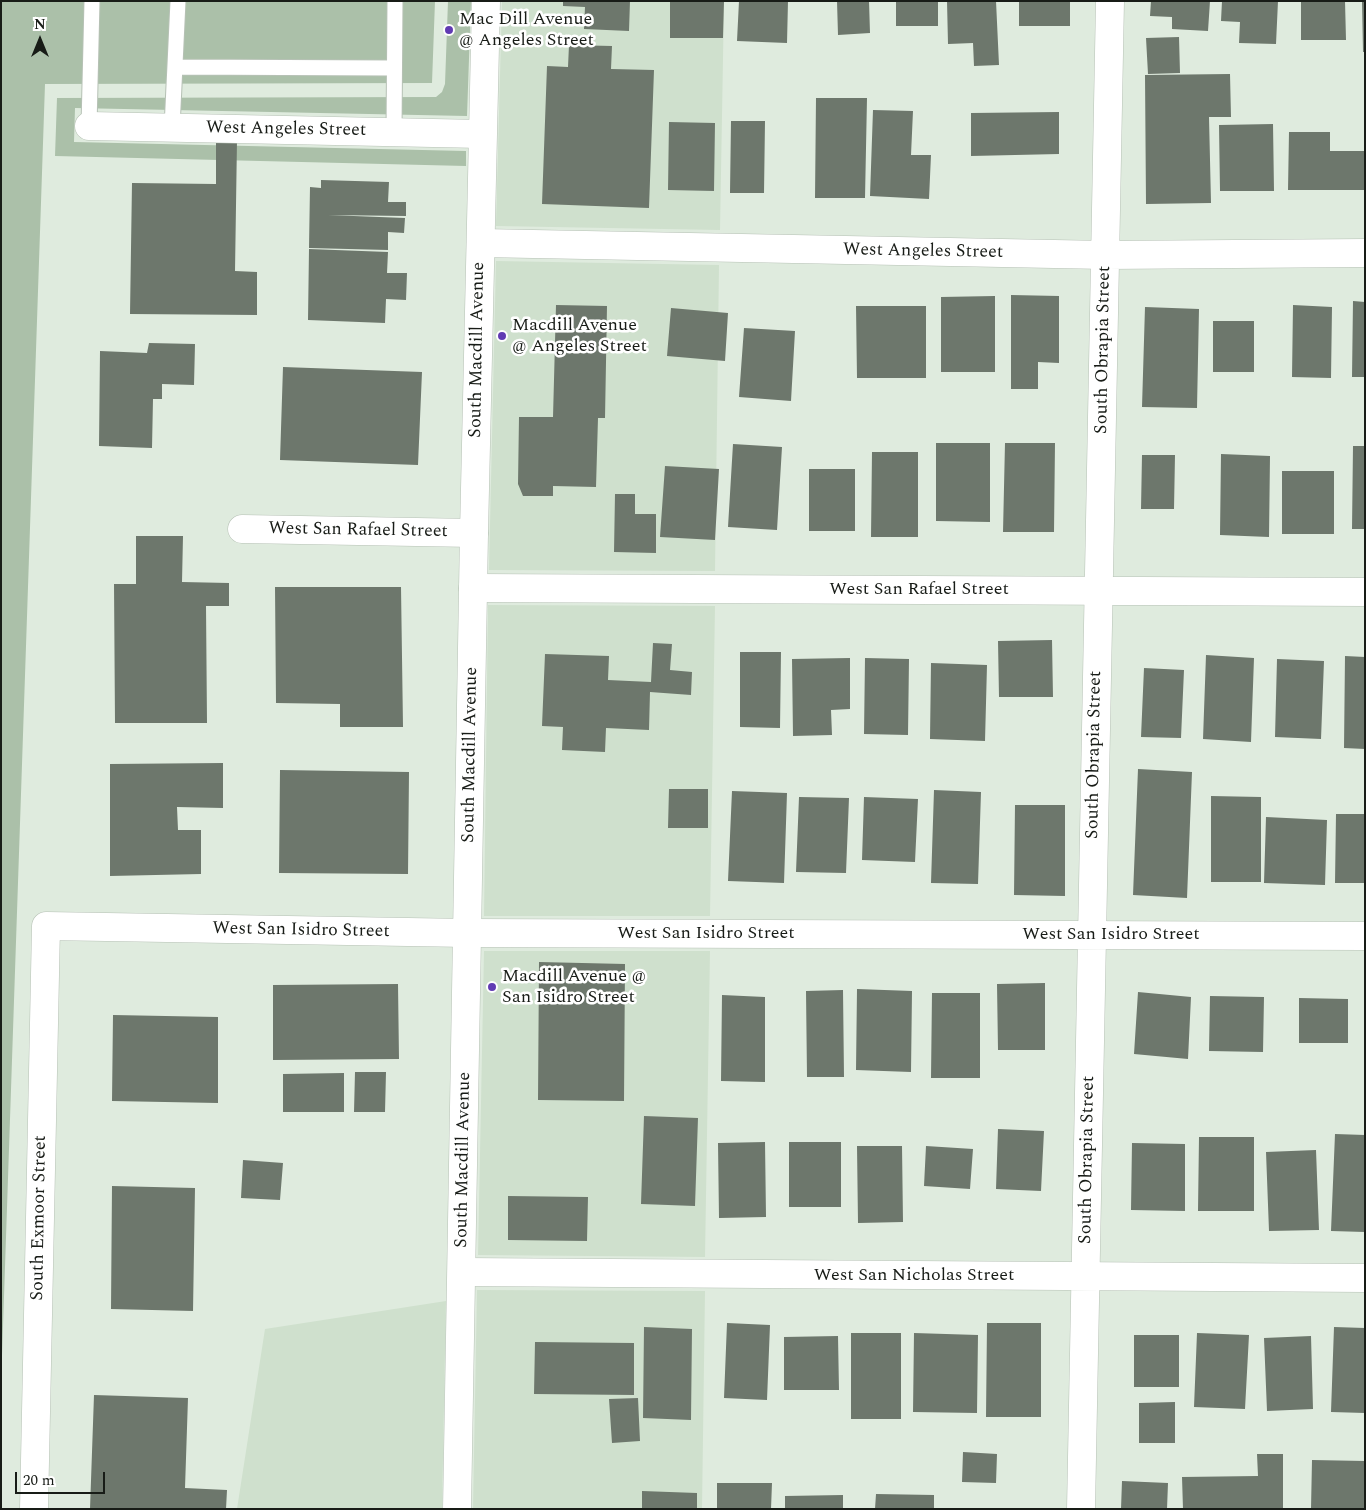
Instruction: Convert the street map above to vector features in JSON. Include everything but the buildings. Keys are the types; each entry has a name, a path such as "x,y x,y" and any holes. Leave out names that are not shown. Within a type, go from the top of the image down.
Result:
{"street":[{"name":"South Macdill Avenue","path":"457,1509 474,533 486,1"},
{"name":"South Obrapia Street","path":"1081,1509 1110,1"},
{"name":"West Angeles Street","path":"89,126 482,134"},
{"name":"West Angeles Street","path":"481,243 1106,255 1365,253"},
{"name":"West San Rafael Street","path":"242,529 474,533"},
{"name":"West San Rafael Street","path":"473,588 1365,592"},
{"name":"West San Isidro Street","path":"46,926 468,933 1365,936"},
{"name":"South Exmoor Street","path":"34,1509 46,926"},
{"name":"West San Nicholas Street","path":"462,1272 1365,1278"}],"lane":[{"path":"89,126 92,1"},
{"path":"172,128 178,1"},
{"path":"394,132 395,1"},
{"path":"175,67 393,68"}],"shaded area":[{"path":"1,1 435,1 432,83 45,84 1,1385"},
{"path":"448,1 471,1 467,116 75,108 74,142 466,151 466,166 55,156 57,98 436,97 442,92 445,84"},
{"path":"502,1 724,1 720,230 496,226"},
{"path":"496,261 719,265 715,571 489,570"},
{"path":"488,605 715,606 710,916 484,916"},
{"path":"484,951 710,951 705,1257 478,1255"},
{"path":"477,1290 705,1291 702,1509 473,1509"},
{"path":"446,1301 442,1509 237,1509 265,1329"}],"place":[{"name":"Mac Dill Avenue @ Angeles Street","path":"449,30"},
{"name":"Macdill Avenue @ Angeles Street","path":"502,336"},
{"name":"Macdill Avenue @ San Isidro Street","path":"492,987"}]}
